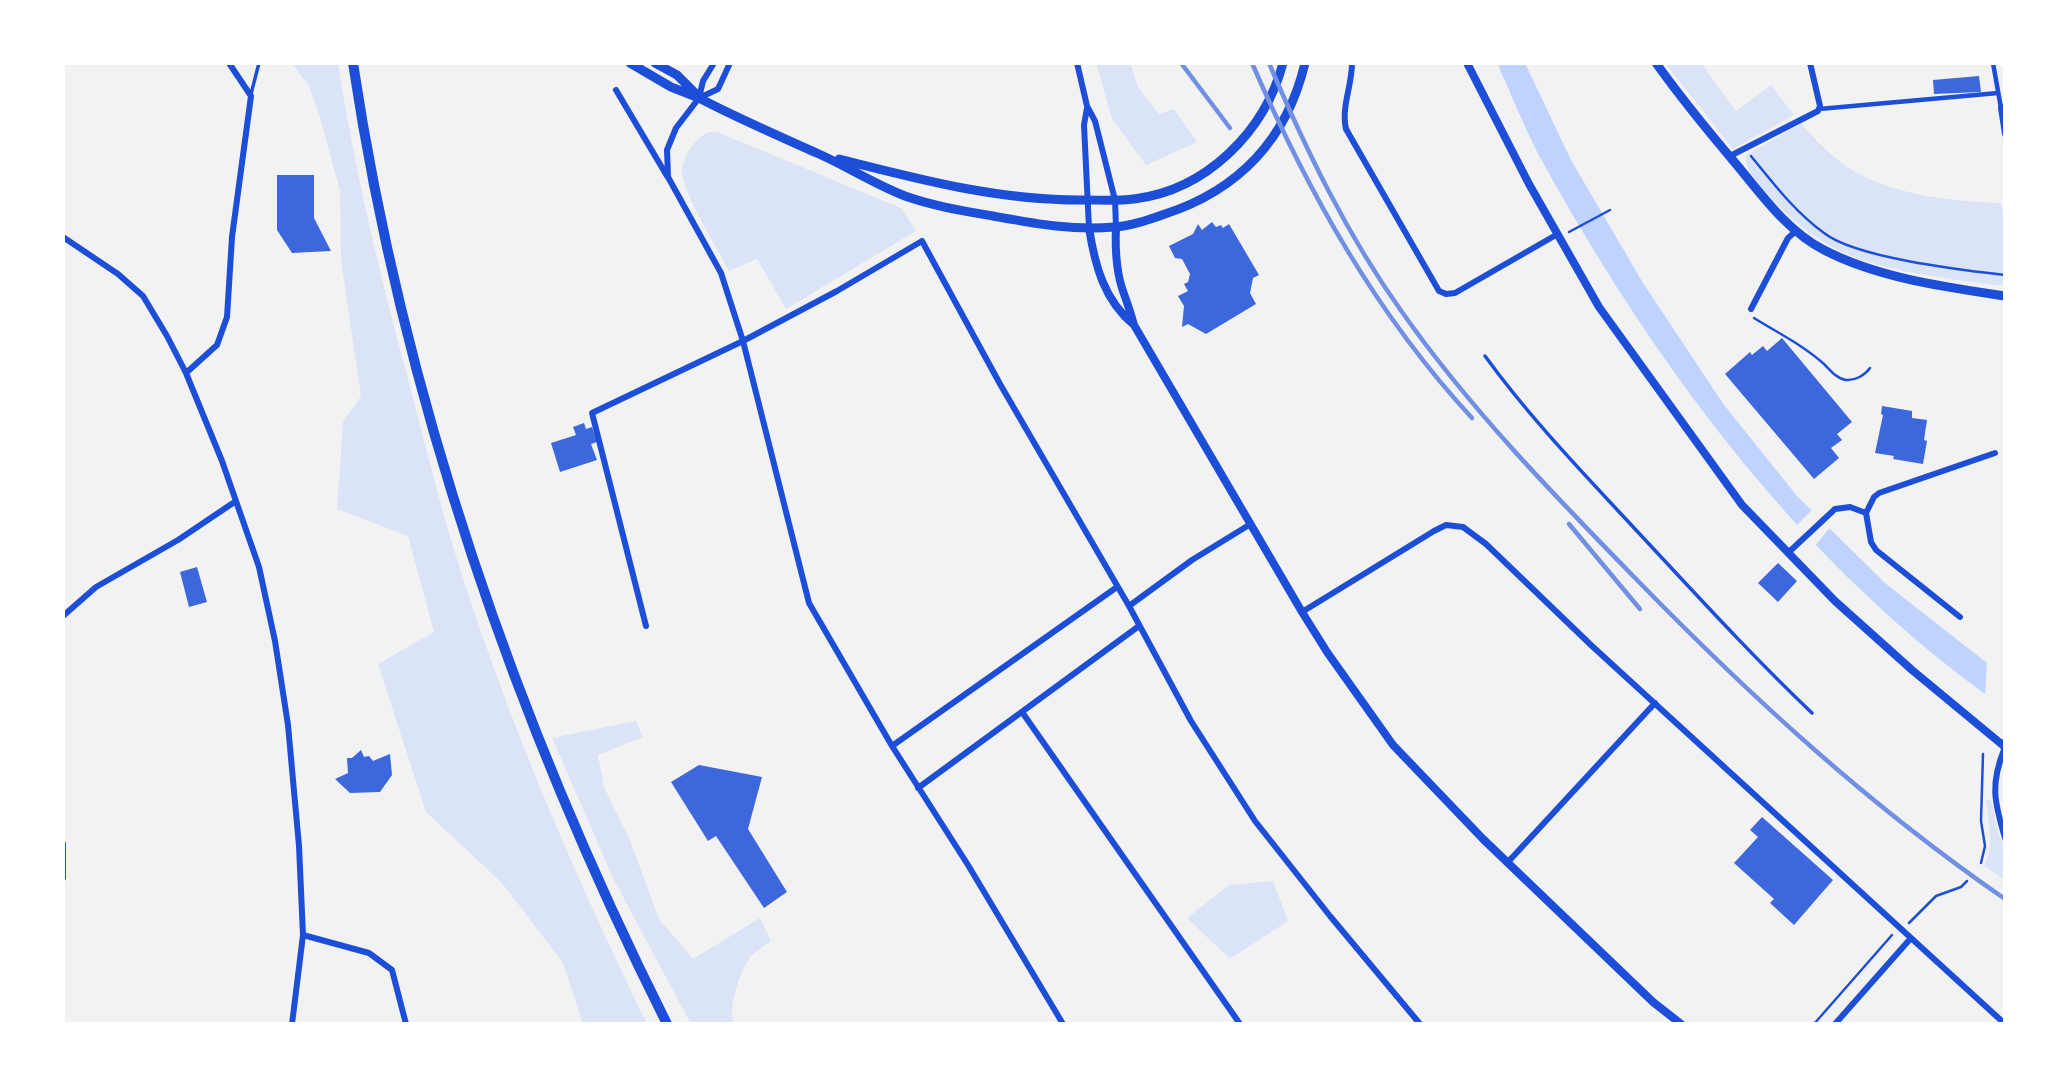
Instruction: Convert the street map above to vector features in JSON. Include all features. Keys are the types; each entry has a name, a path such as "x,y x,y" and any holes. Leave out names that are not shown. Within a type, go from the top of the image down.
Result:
{"main road":[{"path":"354,63 373,173 407,326 437,440 472,552 501,639 552,774 610,906 667,1024"},
{"path":"631,63 670,87 699,98 905,195 966,211 1024,222 1089,228 1140,222 1181,209 1215,193 1242,172 1271,141 1288,114 1300,85 1305,63"},
{"path":"655,63 677,75 699,98"},
{"path":"820,155 986,194 1033,199 1136,199 1169,190 1204,173 1229,154 1260,119 1275,90 1283,63"},
{"path":"1656,63 1770,205 1796,231 1823,249 1869,268 1902,277 2005,296"}],"street":[{"path":"186,373 217,345 227,317 232,237 251,96 229,63"},
{"path":"668,177 667,150 676,128 699,98 703,81 714,63"},
{"path":"699,98 718,89 730,63"},
{"path":"1077,63 1115,200 1119,273 1134,325 1249,525 1327,652 1393,745 1508,862 1653,1002 1681,1024"},
{"path":"1352,63 1352,79 1343,108 1346,130 1439,291 1446,294 1455,293 1556,234"},
{"path":"1467,63 1556,234 1599,307 1742,505 1792,549 1844,609 2005,747 1994,781 1998,815 2005,838"},
{"path":"1810,63 1819,109"},
{"path":"1993,63 2003,108 2005,134"},
{"path":"616,90 721,273 743,341 809,603 892,746 968,865 1063,1024"},
{"path":"1730,156 1816,113 1819,109 1998,93"},
{"path":"1087,106 1084,125 1089,228 1098,274 1120,313 1134,325"},
{"path":"1751,309 1788,238 1796,231"},
{"path":"63,237 118,274 143,296 186,373 259,568 275,641 288,725 298,833 303,935 292,1024"},
{"path":"646,626 592,413 743,341 837,291 922,241 1000,384 1129,606 1191,721 1255,821 1329,916 1420,1024"},
{"path":"1960,617 1876,550 1871,542 1866,513 1879,493 1995,453"},
{"path":"63,616 96,587 178,540 236,501"},
{"path":"1792,549 1835,509 1850,507 1866,513"},
{"path":"1129,606 1192,560 1249,525"},
{"path":"1302,612 1434,531 1446,525 1463,527 1486,544 2005,1024"},
{"path":"892,746 1117,587"},
{"path":"918,788 1139,626"},
{"path":"1508,862 1655,703"},
{"path":"1021,712 1240,1024"},
{"path":"63,844 63,878"},
{"path":"303,935 369,953 392,970 406,1024"},
{"path":"1835,1024 1911,938"}],"lane":[{"path":"251,96 260,63"},
{"path":"1485,356 1511,393 1555,443 1758,661 1812,713"}],"path":[{"path":"1749,154 1794,207 1824,233 1840,242 1864,251 2003,275 2000,285"},
{"path":"1569,232 1610,209"},
{"path":"1754,318 1809,351 1837,376 1847,380 1857,378 1866,374 1870,368"},
{"path":"1980,863 1985,846 1981,821 1983,754"},
{"path":"1912,919 1936,896 1961,887 1967,881"},
{"path":"1814,1024 1895,933"}],"shaded area":[{"path":"291,63 338,63 352,145 379,266 451,540 515,725 591,906 647,1024 583,1024 563,963 502,883 426,812 378,664 434,632 408,536 337,509 343,422 361,396 341,260 340,191 308,84"},
{"path":"1096,63 1130,63 1138,87 1159,114 1174,109 1197,142 1146,165 1112,119"},
{"path":"1665,63 1701,63 1736,111 1771,85 1794,115 1733,149"},
{"path":"1801,124 1839,161 1888,186 1925,196 2001,203 2005,225 2005,283 1992,285 1927,275 1861,260 1822,241 1801,226 1781,209 1757,182 1747,167 1746,155"},
{"path":"709,132 717,132 901,208 916,231 786,309 757,259 729,271 688,193 682,171 684,160 695,143"},
{"path":"636,721 643,737 598,755 604,787 630,840 659,919 693,959 760,918 771,941 751,956 745,965 733,1000 734,1024 691,1024 614,880 552,738"},
{"path":"1986,800 1991,800 1999,836 2005,847 2005,880 1984,866 1990,842"},
{"path":"1273,881 1288,921 1230,959 1187,918 1229,885"}],"water":[{"path":"1497,63 1525,63 1571,160 1643,283 1724,405 1797,496 1886,584 2005,677 2005,708 1934,654 1867,595 1804,532 1745,465 1690,394 1591,245 1526,130"}],"pier":[{"path":"1814,508 1832,525 1814,547 1795,527"},
{"path":"1987,660 2005,673 2005,711 1985,698"}],"building":[{"path":"1979,76 1981,92 1934,94 1933,80"},
{"path":"277,175 314,175 314,218 331,251 292,253 277,230"},
{"path":"1212,222 1216,227 1221,225 1223,228 1229,224 1259,275 1253,278 1250,293 1256,304 1206,334 1188,324 1182,327 1184,306 1178,296 1188,291 1184,284 1188,282 1190,274 1182,259 1175,258 1169,246 1193,234 1198,224 1202,230"},
{"path":"1782,338 1852,422 1837,434 1842,440 1831,448 1839,458 1814,479 1725,374 1750,352 1752,355 1763,346 1767,351"},
{"path":"1882,406 1912,411 1912,418 1927,420 1923,464 1875,453 1883,415"},
{"path":"584,423 586,429 592,427 597,442 591,444 597,460 560,472 551,443 576,435 573,427"},
{"path":"1778,563 1797,581 1778,602 1758,583"},
{"path":"197,567 207,602 189,607 180,572"},
{"path":"361,750 364,757 369,756 373,761 390,754 392,775 380,792 350,793 335,779 348,773 347,758 352,758"},
{"path":"699,765 762,777 748,829 787,892 764,908 716,836 708,841 671,782"},
{"path":"1762,817 1833,880 1794,925 1770,903 1774,899 1734,863 1758,837 1750,830"}],"railway":[{"path":"1181,63 1230,128"},
{"path":"1252,63 1296,158 1347,250 1405,337 1472,418"},
{"path":"1269,63 1313,160 1363,253 1402,312 1485,417 1544,484 1637,580 1768,708 1859,788 2005,899"},
{"path":"1569,524 1640,609"}]}
